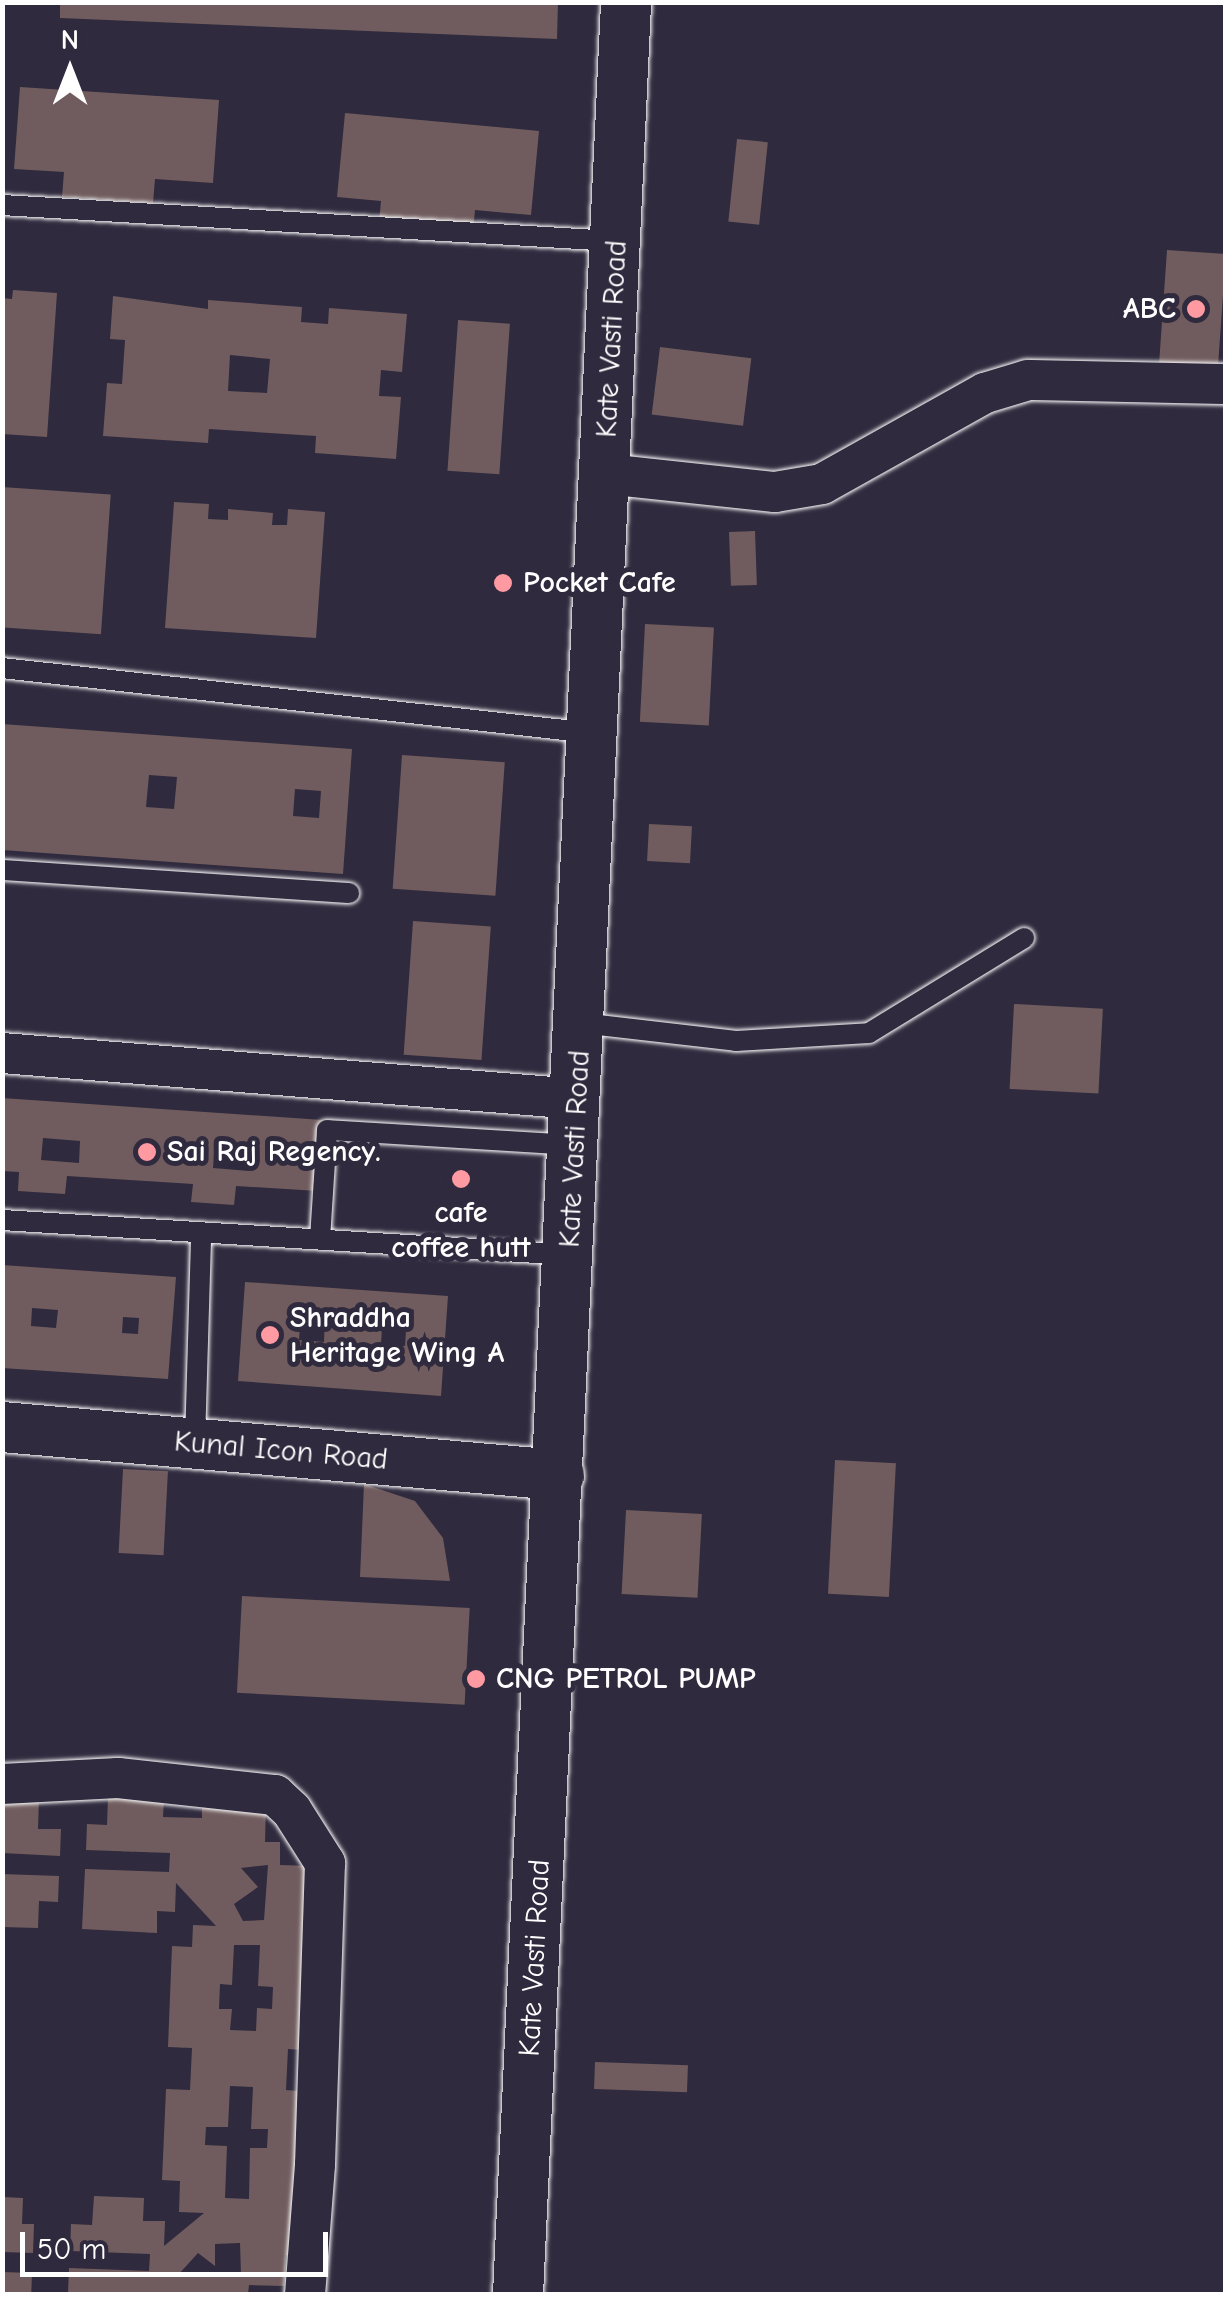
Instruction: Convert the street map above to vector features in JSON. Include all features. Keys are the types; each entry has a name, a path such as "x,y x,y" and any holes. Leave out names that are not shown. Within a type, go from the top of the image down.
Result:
{"street":[{"name":"Kate Vasti Road","path":"518,2294 570,1256 626,2"},
{"path":"606,474 775,492 822,484 985,393 1028,380 1226,384"},
{"path":"2,1053 576,1122"},
{"name":"Kunal Icon Road","path":"2,1427 559,1476"},
{"path":"2,1784 118,1778 275,1795 292,1811 326,1863 315,2166 305,2294"}],"lane":[{"path":"2,205 616,241"},
{"path":"2,668 593,734"},
{"path":"2,870 349,894"},
{"path":"581,1022 736,1041 869,1033 1024,938"},
{"path":"320,1239 327,1130 576,1122"},
{"path":"2,1220 570,1256"},
{"path":"194,1444 201,1234"}],"building":[{"path":"60,2 558,2 557,39 60,18"},
{"path":"20,87 219,100 213,183 155,179 153,203 62,197 64,172 14,169"},
{"path":"345,113 539,131 531,215 475,210 473,231 379,223 381,201 337,197"},
{"path":"737,139 768,142 759,225 728,222"},
{"name":"ABC","path":"1167,250 1226,254 1218,368 1159,364"},
{"path":"13,290 57,293 47,437 2,434 2,298 12,299"},
{"path":"113,296 208,309 208,300 302,307 301,322 328,324 329,308 407,314 402,372 381,370 379,396 401,397 396,459 315,453 316,436 209,429 208,443 103,436 107,383 122,384 125,340 110,339","holes":["230,355 270,359 267,393 228,391"]},
{"path":"458,320 510,324 499,474 447,471"},
{"path":"660,347 751,358 743,426 652,414"},
{"path":"2,487 111,495 101,634 2,627"},
{"path":"174,502 209,504 208,519 228,520 228,509 273,513 272,525 287,525 288,509 325,512 316,638 165,628"},
{"path":"755,531 757,585 731,586 729,532"},
{"path":"645,624 714,628 709,725 640,722"},
{"path":"2,724 352,749 343,874 2,850","holes":["149,775 177,777 174,809 146,807","295,789 321,791 319,818 293,816"]},
{"path":"402,755 505,762 495,896 393,889"},
{"path":"649,824 692,826 690,863 647,861"},
{"path":"413,921 491,926 481,1060 404,1055"},
{"path":"1014,1004 1103,1009 1098,1094 1010,1089"},
{"name":"Sai Raj Regency.","path":"2,1098 323,1120 318,1191 236,1186 234,1205 191,1202 193,1184 67,1176 65,1194 18,1191 19,1172 2,1171","holes":["43,1138 80,1141 79,1163 41,1160","215,1143 250,1145 249,1171 213,1168"]},
{"path":"2,1265 176,1277 168,1379 2,1368","holes":["32,1308 58,1310 56,1328 31,1326","123,1317 139,1318 138,1334 122,1333"]},
{"name":"Shraddha Heritage Wing A","path":"245,1282 448,1296 441,1396 238,1381","holes":["301,1314 325,1316 324,1342 299,1340","382,1328 406,1330 405,1346 381,1344"]},
{"path":"835,1460 896,1463 889,1597 828,1594"},
{"path":"123,1469 168,1471 164,1555 119,1553"},
{"path":"364,1484 415,1501 443,1538 450,1581 360,1577"},
{"path":"626,1510 702,1514 697,1598 622,1594"},
{"path":"242,1596 470,1608 465,1705 237,1693"},
{"path":"2,1796 39,1797 38,1829 61,1829 60,1856 2,1853"},
{"path":"108,1797 164,1799 163,1817 202,1818 202,1801 266,1803 265,1842 280,1842 280,1865 312,1866 314,2051 288,2049 286,2090 312,2092 305,2256 286,2255 284,2286 249,2285 248,2294 68,2294 69,2268 149,2271 150,2254 70,2251 71,2224 92,2225 94,2196 144,2198 143,2221 165,2221 164,2246 204,2213 179,2212 180,2181 162,2180 166,2089 190,2090 192,2048 168,2047 172,1946 192,1947 193,1925 216,1926 176,1883 175,1912 157,1911 157,1933 82,1929 85,1869 169,1872 170,1853 86,1850 87,1824 107,1825","holes":["268,1865 264,1920 243,1921 234,1904 258,1887 241,1868","234,1945 260,1945 258,1986 273,1987 272,2009 257,2008 256,2031 230,2030 232,2009 219,2009 220,1984 232,1985","230,2086 253,2087 251,2129 268,2129 267,2148 250,2148 249,2199 225,2198 227,2146 205,2145 206,2127 228,2127","240,2243 241,2275 178,2275 198,2253 215,2266 215,2244"]},
{"path":"2,1874 59,1876 58,1902 39,1901 38,1928 2,1927"},
{"path":"595,2062 688,2065 687,2092 594,2089"},
{"path":"2,2197 23,2198 22,2224 34,2224 33,2253 2,2252"},
{"path":"2,2272 32,2273 31,2294 2,2294"}],"place":[{"name":"ABC","path":"1196,309"},
{"name":"Pocket Cafe","path":"503,583"},
{"name":"Sai Raj Regency.","path":"147,1152"},
{"name":"cafe coffee hutt","path":"461,1179"},
{"name":"Shraddha Heritage Wing A","path":"270,1335"},
{"name":"CNG PETROL PUMP","path":"476,1679"}]}
